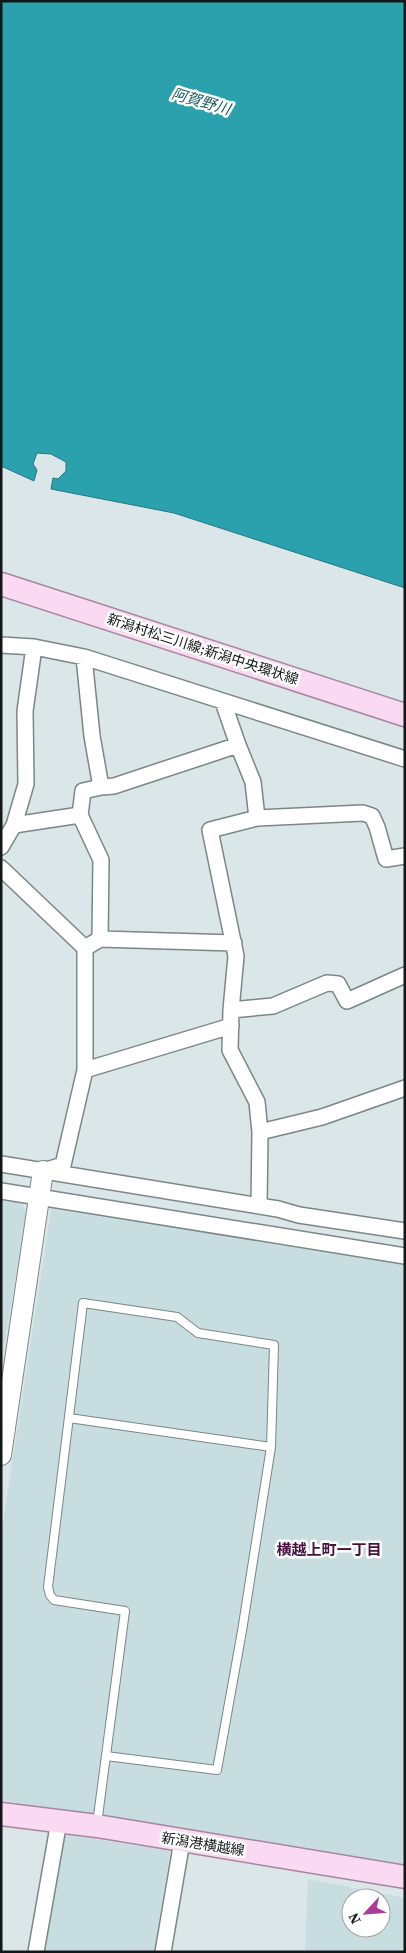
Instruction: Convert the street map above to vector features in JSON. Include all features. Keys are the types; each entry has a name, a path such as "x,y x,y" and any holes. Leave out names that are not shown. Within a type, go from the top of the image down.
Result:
{"main road":[{"name":"新潟村松三川線;新潟中央環状線","path":"1,584 405,715"},
{"name":"新潟港横越線","path":"1,1814 96,1826 405,1877"}],"street":[{"path":"1,645 34,647 84,657 405,759"},
{"path":"1,847 14,825 26,784 26,711 34,647"},
{"path":"84,657 92,736 101,787"},
{"path":"223,702 253,782 257,818"},
{"path":"100,939 101,860 80,815 84,791 114,786 238,745"},
{"path":"259,1206 260,1132 257,1102 230,1050 231,1010 236,956 210,830 257,818 363,814 372,816 386,859 405,856"},
{"path":"14,825 80,815"},
{"path":"1,868 85,948 85,1070 63,1165 43,1171"},
{"path":"85,948 100,939 234,942"},
{"path":"231,1010 273,1006 326,983 338,984 347,1002 405,975"},
{"path":"85,1070 230,1026"},
{"path":"260,1132 322,1117 405,1088"},
{"path":"1,1164 259,1206 299,1215 405,1230"},
{"path":"1,1455 43,1171"},
{"path":"1,1191 405,1256"},
{"path":"36,1952 59,1821"},
{"path":"163,1952 182,1840"}],"lane":[{"path":"96,1826 125,1611 54,1600 50,1595 48,1587 83,1303 177,1317 198,1333 274,1345 270,1447 242,1631 217,1770 106,1756"},
{"path":"69,1418 270,1447"}],"shaded area":[{"path":"1,1195 20,1198 26,1212 1,1367"},
{"path":"51,1209 405,1265 405,1867 1,1800 1,1536"},
{"path":"62,1834 170,1851 154,1952 44,1952"},
{"path":"308,1879 354,1888 341,1888 341,1938 391,1938 391,1895 405,1898 405,1952 305,1952"}],"water":[{"name":"阿賀野川","path":"1,1 405,1 405,588 174,513 51,489 53,478 58,479 66,471 66,462 51,454 37,453 33,464 37,470 34,481 1,466"}],"district":[{"name":"横越上町一丁目","path":"329,1549"}]}
